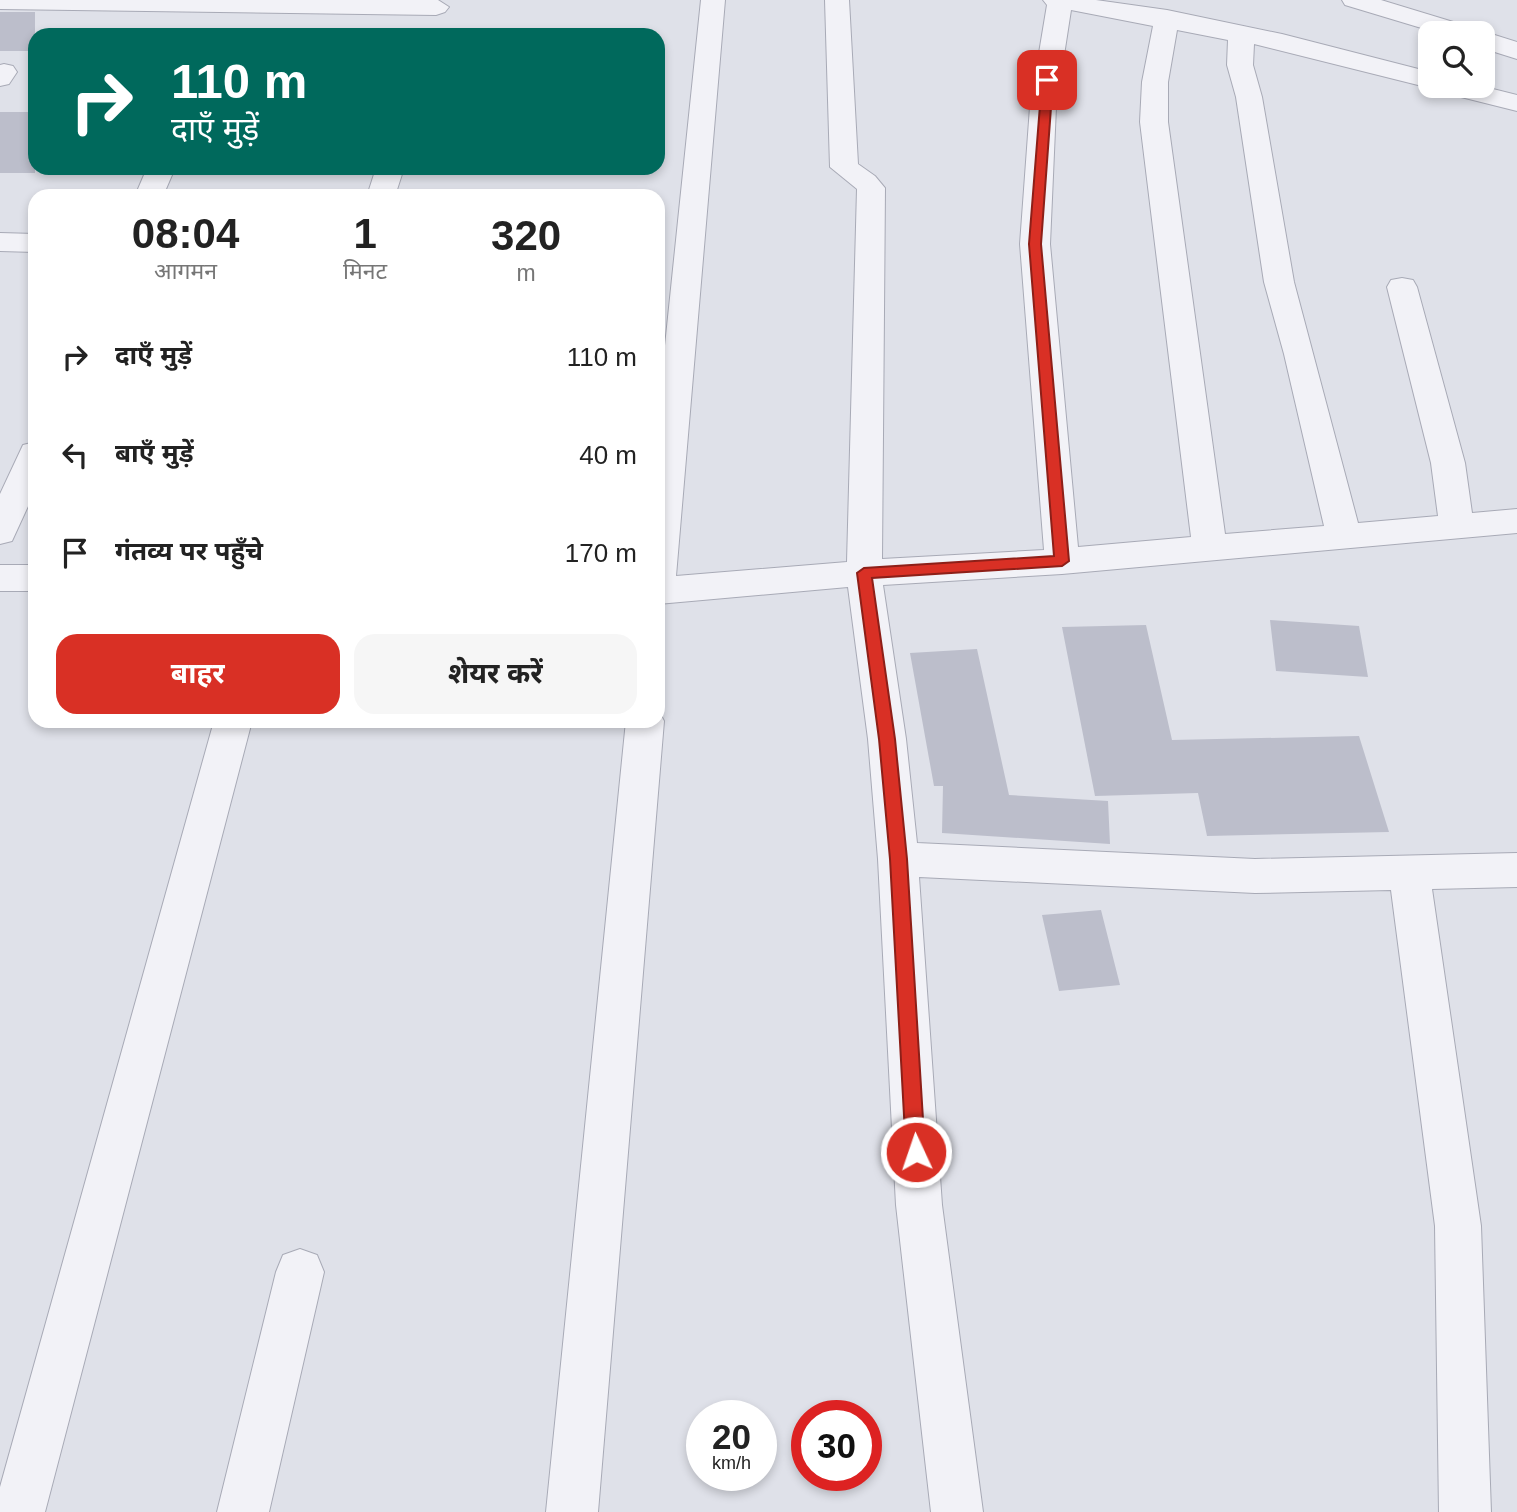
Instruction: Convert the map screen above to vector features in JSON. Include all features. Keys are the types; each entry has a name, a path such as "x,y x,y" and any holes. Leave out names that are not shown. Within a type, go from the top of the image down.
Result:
{"street":[{"path":"665,511 713,0"},
{"path":"838,0 844,167 852,176 867,182 871,188 864,573 887,739 898,859 919,1205 957,1512"},
{"path":"1062,561 1035,244 1043,107 1057,0 1241,33 1418,77"},
{"path":"1354,0 1424,21"},
{"path":"0,2 231,10 437,3 430,28"},
{"path":"1167,18 1155,82 1154,122 1210,548"},
{"path":"1241,33 1240,65 1249,97 1279,282 1300,354 1344,536"},
{"path":"1495,43 1517,51"},
{"path":"1495,97 1517,103"},
{"path":"0,242 28,243"},
{"path":"1402,286 1448,463 1457,526"},
{"path":"0,533 28,469"},
{"path":"665,590 864,573 1062,561 1517,521"},
{"path":"0,578 28,578"},
{"path":"19,1512 231,728"},
{"path":"572,1512 644,728"},
{"path":"898,859 1255,876 1517,870"},
{"path":"1409,874 1458,1226 1465,1512"},
{"path":"243,1512 300,1272"}],"building":[{"path":"0,12 35,12 35,28 28,28 28,51 0,51"},
{"path":"0,112 28,112 28,173 0,173"},
{"path":"1270,620 1359,626 1368,677 1276,671"},
{"path":"1146,625 1172,740 1359,736 1389,832 1207,836 1198,793 1095,796 1062,627"},
{"path":"977,649 1009,795 1108,801 1110,844 942,833 943,786 934,786 910,653"},
{"path":"1101,910 1120,985 1059,991 1042,915"}],"route":[{"path":"916,1152 898,859 887,739 864,573 1062,561 1035,244 1047,80"}]}
